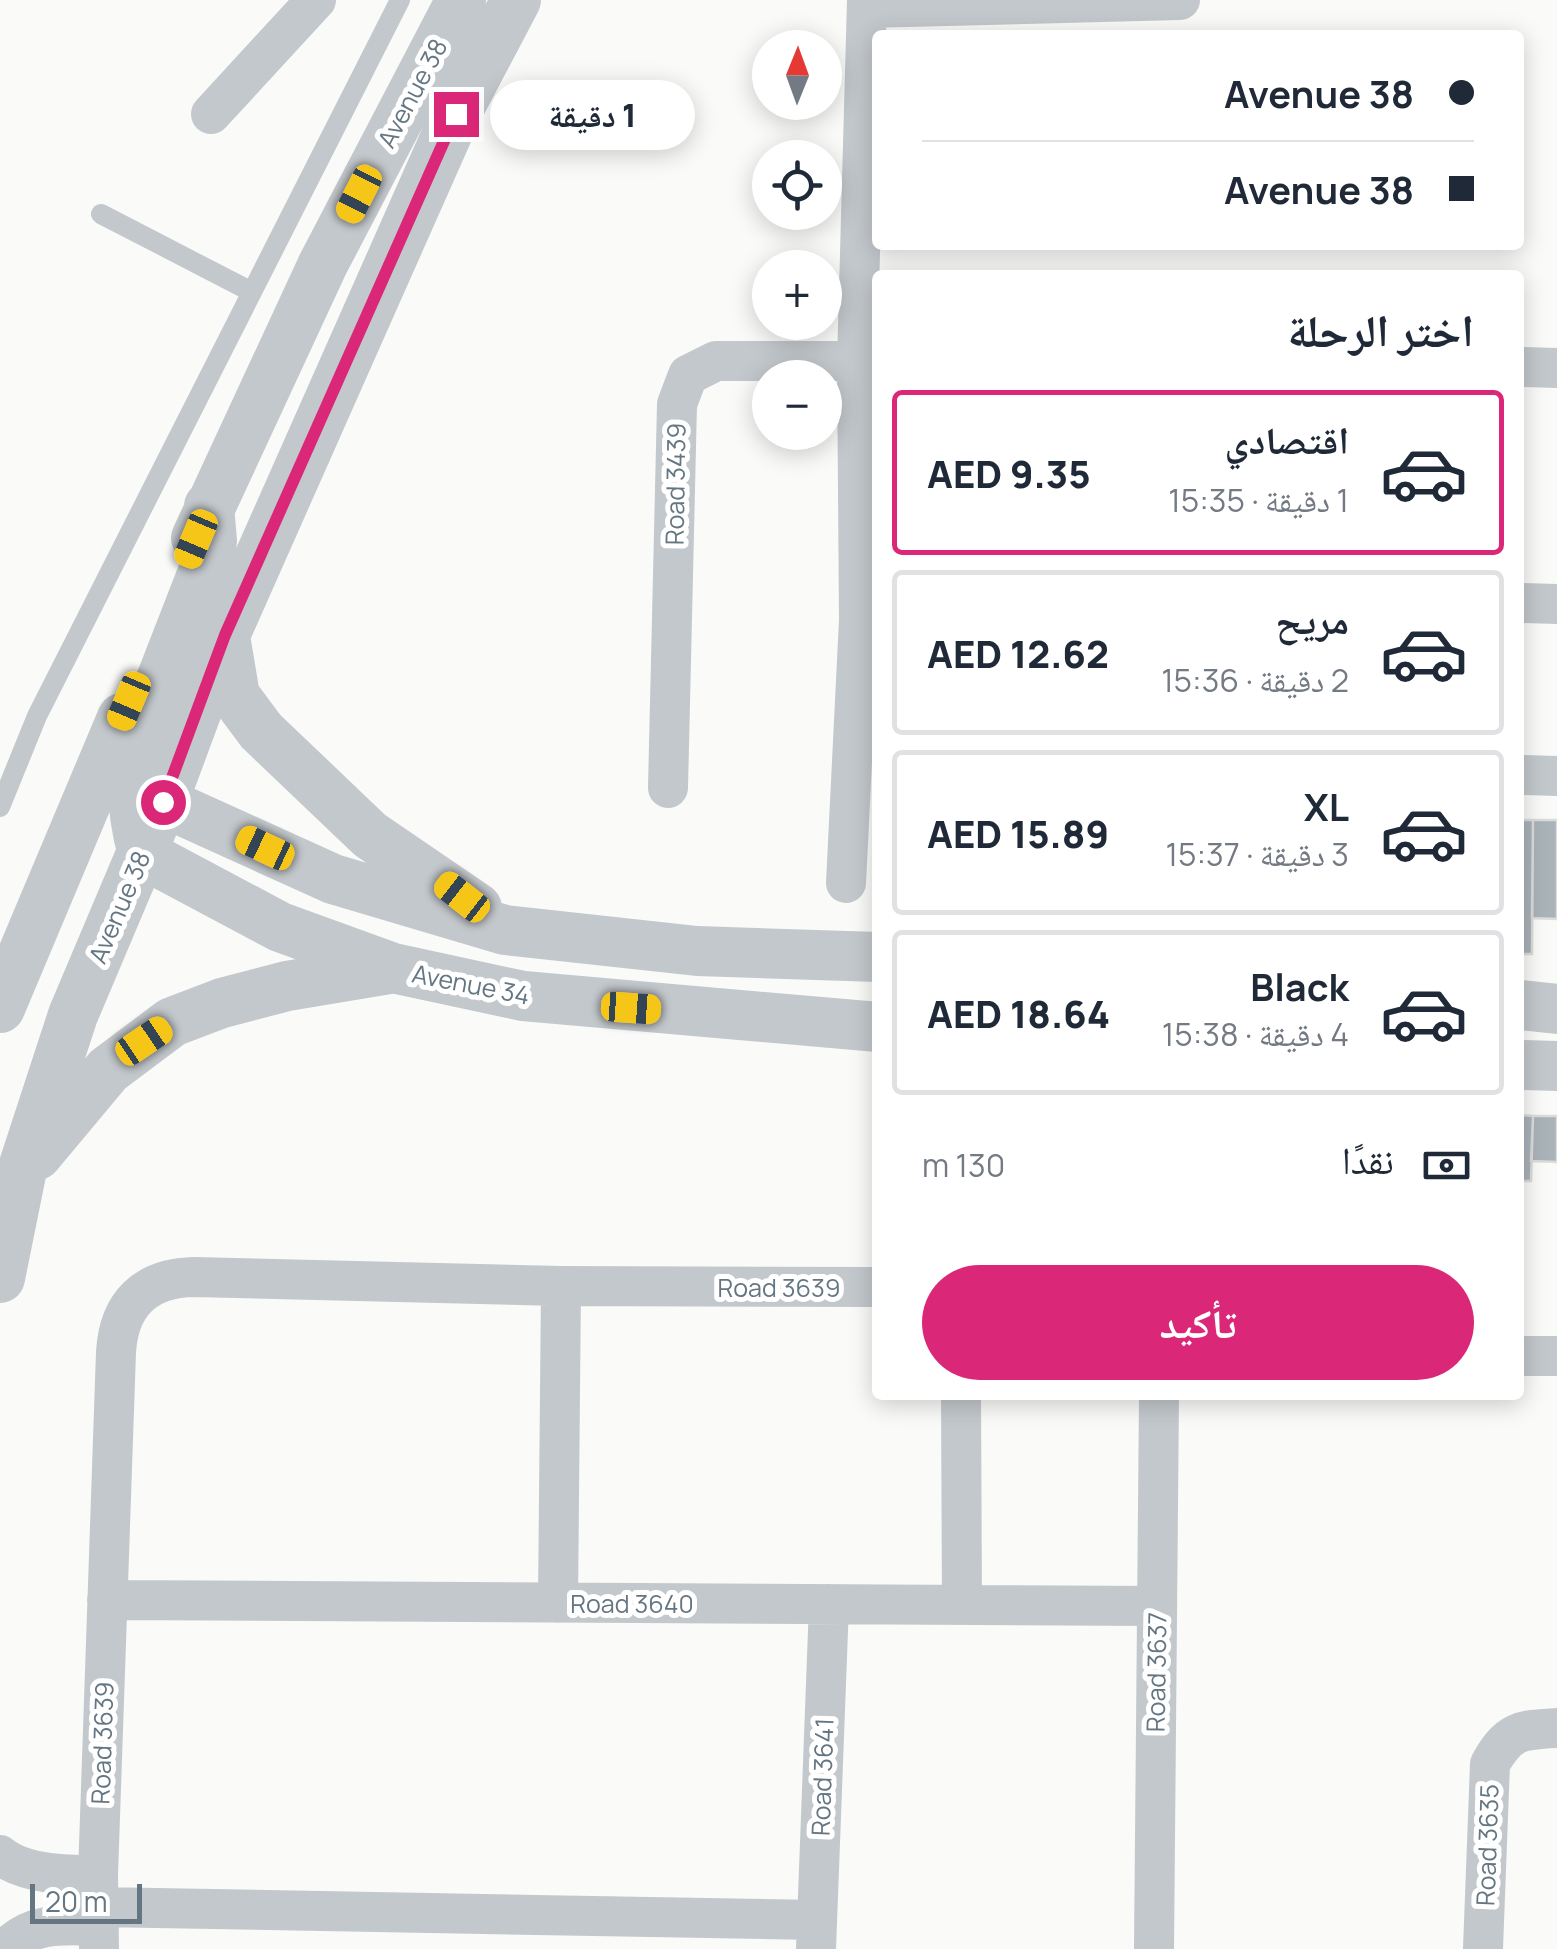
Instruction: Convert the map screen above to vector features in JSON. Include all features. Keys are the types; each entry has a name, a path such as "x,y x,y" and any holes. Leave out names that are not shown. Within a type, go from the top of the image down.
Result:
{"street":[{"path":"210,114 316,0"},
{"name":"Avenue 38","path":"0,1008 210,506 323,264 461,0"},
{"name":"Avenue 38","path":"148,802 456,114 516,0"},
{"path":"846,882 865,753 867,4 1180,0"},
{"name":"Road 3439","path":"668,788 677,404 688,376 716,361 867,361"},
{"path":"1524,367 1557,368"},
{"path":"142,854 148,802 136,744 208,558 212,541 210,506"},
{"path":"1524,603 1557,604"},
{"path":"225,635 235,696 260,732 370,835 440,880 505,930"},
{"path":"1524,775 1557,776"},
{"path":"73,832 110,806 148,802 334,879 505,930 697,951 872,957"},
{"name":"Avenue 38","path":"0,1278 21,1174 73,1015 142,854"},
{"name":"Avenue 34","path":"142,854 280,927 392,968 523,996 872,1027"},
{"path":"21,1174 108,1070 172,1022 222,1003 287,986 392,968"},
{"path":"1524,1006 1557,1009"},
{"path":"1524,1065 1557,1066"},
{"name":"Road 3639","path":"99,1914 117,1332 124,1313 146,1290 174,1277 872,1288"},
{"path":"558,1603 561,1286"},
{"path":"1524,1356 1557,1356"},
{"path":"961,1400 962,1605"},
{"name":"Road 3637","path":"1154,1949 1159,1400"},
{"name":"Road 3640","path":"107,1600 1157,1606"},
{"name":"Road 3641","path":"816,1934 830,1604"},
{"name":"Road 3635","path":"1483,1949 1490,1764 1503,1740 1525,1730 1557,1728"},
{"path":"0,1855 10,1863 71,1875 99,1914"},
{"path":"6,1949 22,1934 44,1925 99,1914 816,1934"}],"lane":[{"path":"0,807 37,716 400,0"},
{"path":"101,214 250,291"}],"building":[{"path":"1524,820 1533,820 1532,954 1524,954"},
{"path":"1533,820 1557,820 1557,919 1532,918"},
{"path":"1524,1115 1533,1116 1531,1181 1524,1181"},
{"path":"1533,1116 1557,1116 1557,1162 1531,1161"}],"route":[{"path":"163,802 225,635 456,114"}]}
